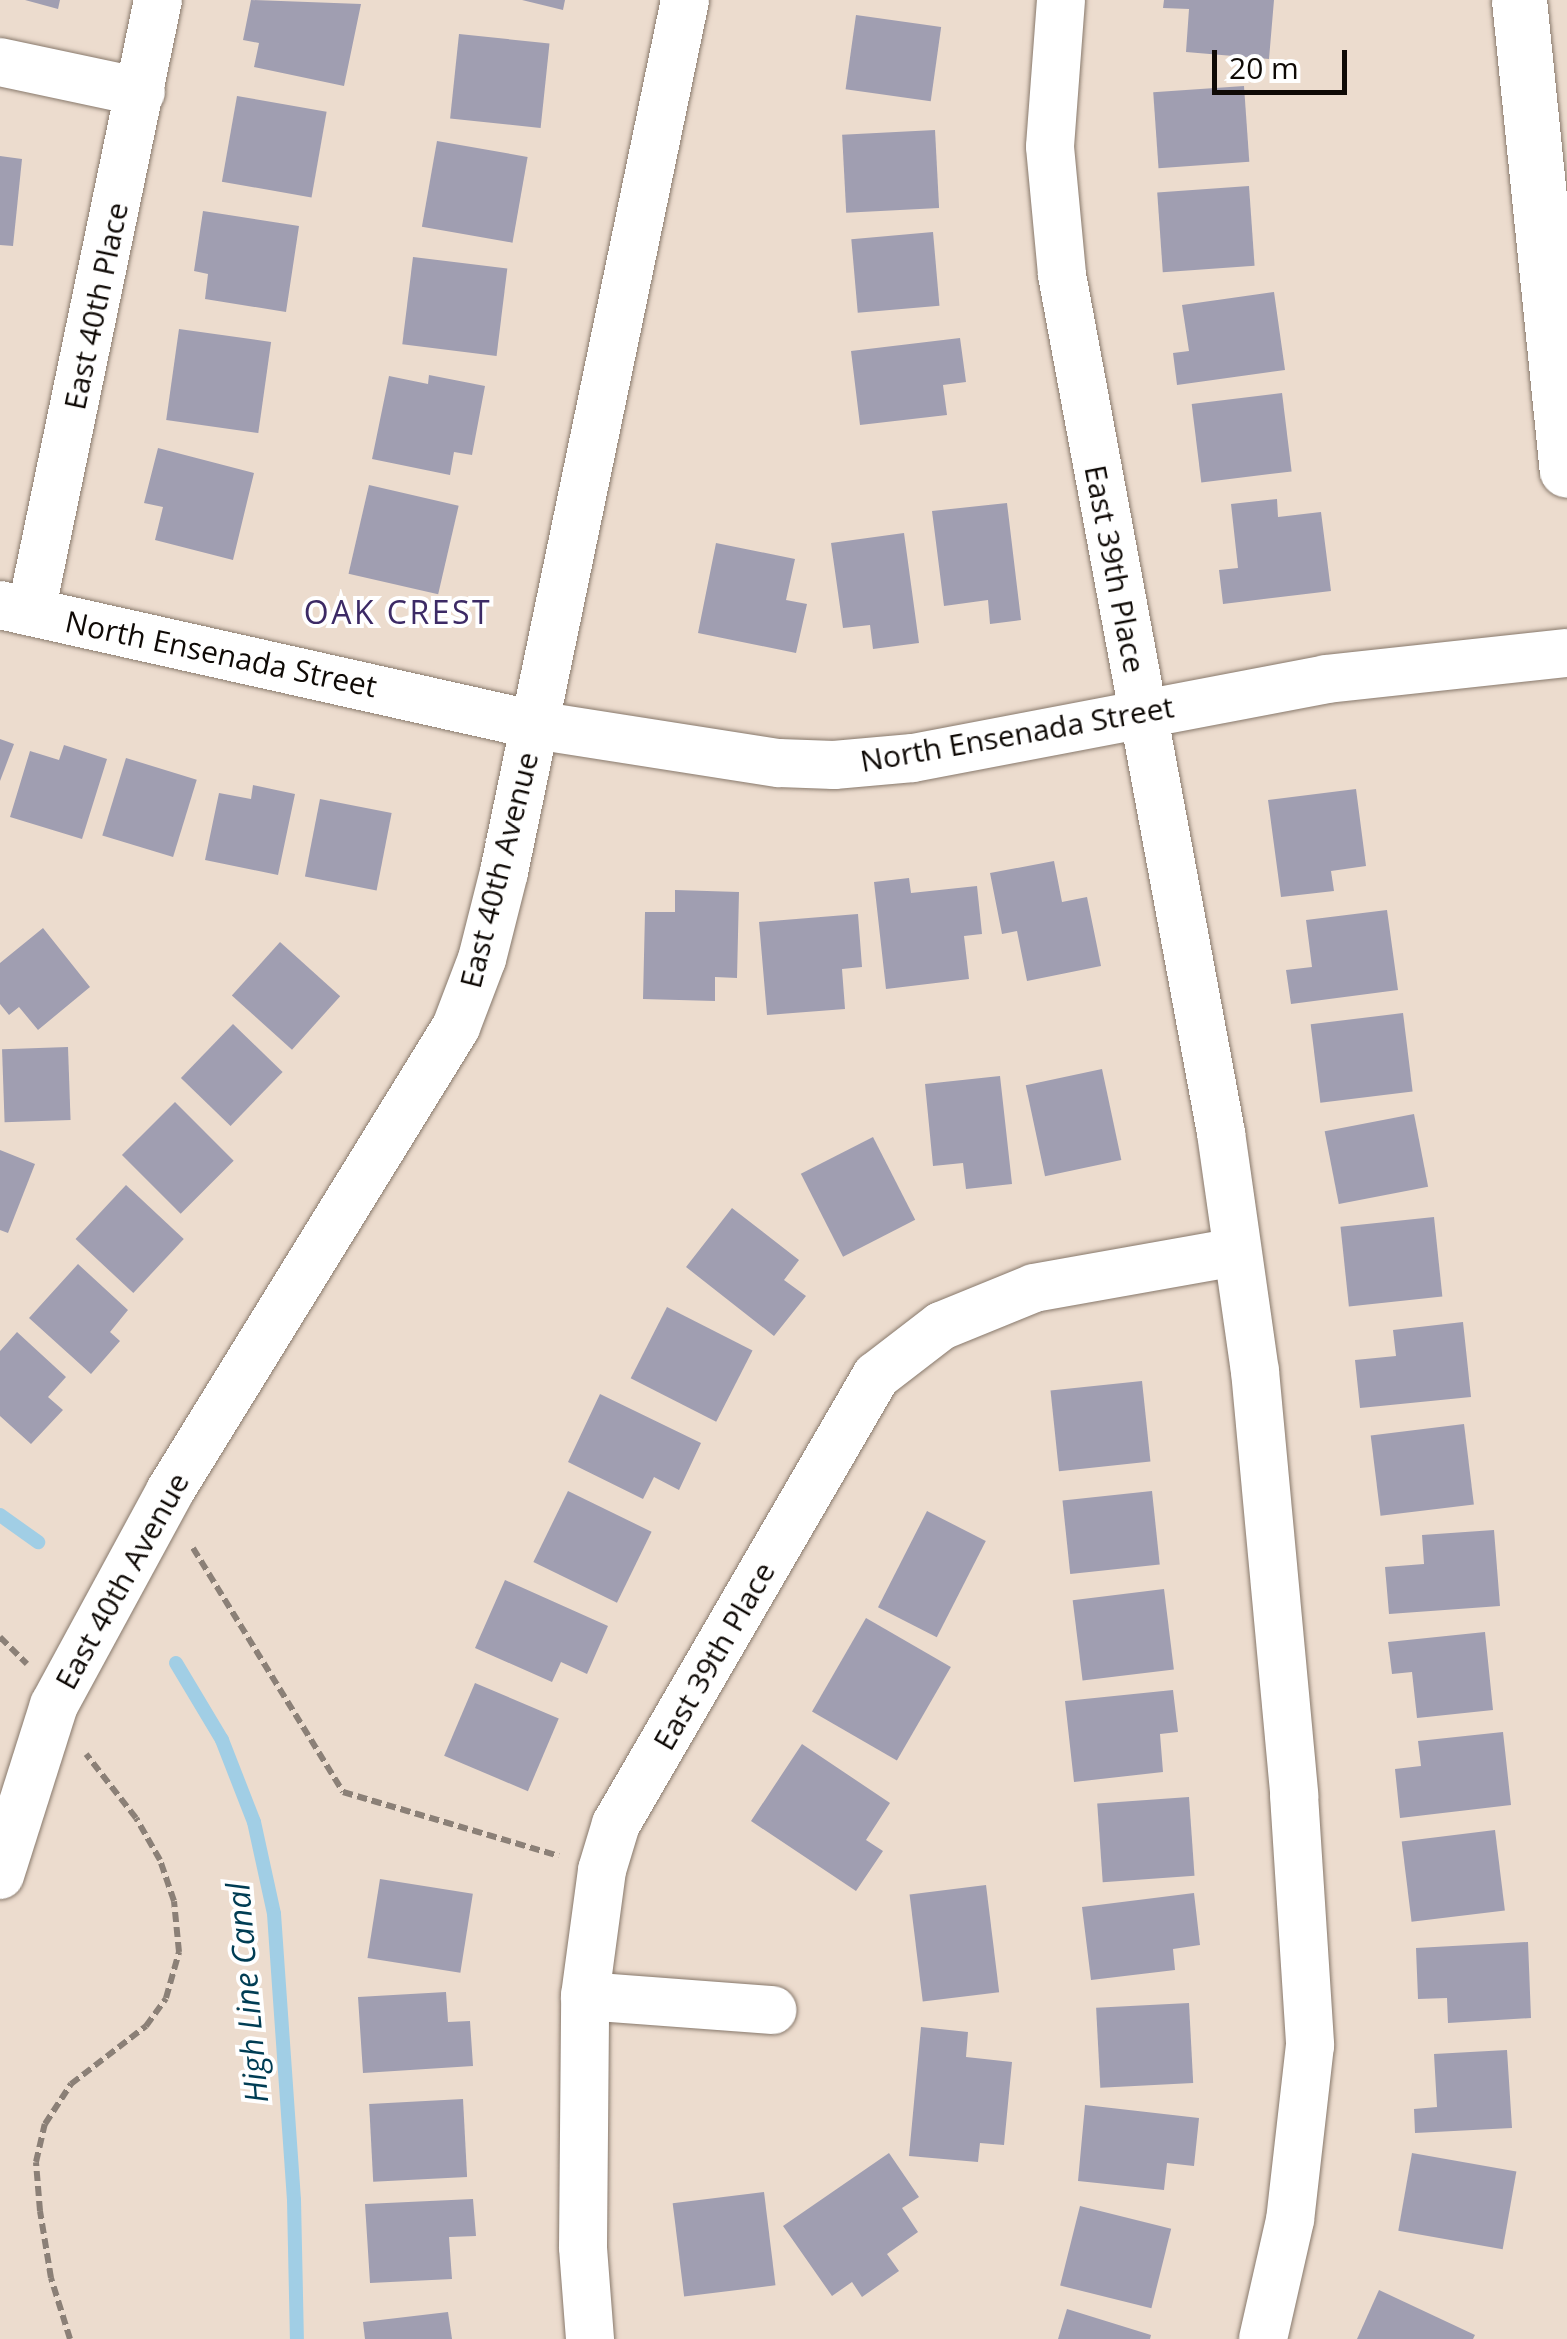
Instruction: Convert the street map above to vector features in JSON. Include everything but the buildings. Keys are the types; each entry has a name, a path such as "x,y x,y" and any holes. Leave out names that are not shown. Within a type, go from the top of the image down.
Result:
{"main road":[{"path":"1519,0 1567,470"}],"street":[{"name":"East 40th Place","path":"16,608 140,92 158,0"},
{"name":"East 40th Avenue","path":"0,1874 54,1705 170,1491 456,1027 482,959 535,725 686,0"},
{"name":"East 39th Place","path":"1062,0 1050,147 1062,276 1218,1114 1255,1371 1273,1557 1310,2044 1290,2220 1263,2339"},
{"path":"0,62 140,92"},
{"name":"North Ensenada Street","path":"16,608 535,725 722,757 834,765 913,758 1142,711 1398,668 1567,653"},
{"name":"East 39th Place","path":"590,2339 583,2248 586,1996 594,1902 616,1824 876,1376 940,1326 1034,1288 1237,1252"},
{"path":"586,1996 772,2010"}],"path":[{"path":"192,1547 343,1792 565,1858"},
{"path":"0,1637 22,1656"},
{"path":"70,2339 51,2278 40,2211 36,2162 45,2124 71,2084 146,2026 166,1998 179,1952 174,1901 160,1860 136,1818 92,1764"}],"waterway":[{"name":"High Line Canal","path":"0,1515 38,1542"},
{"name":"High Line Canal","path":"176,1663 222,1740 254,1822 274,1914 294,2200 297,2339"}],"district":[{"name":"OAK CREST","path":"398,612"}]}
